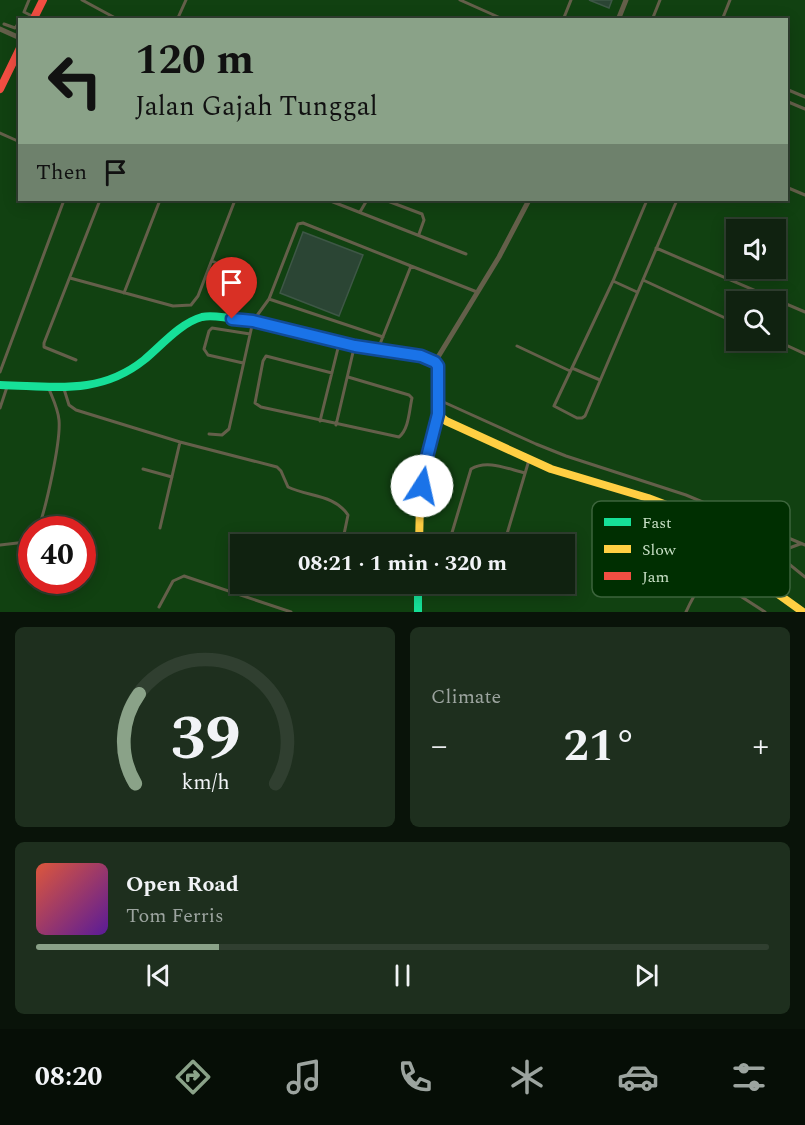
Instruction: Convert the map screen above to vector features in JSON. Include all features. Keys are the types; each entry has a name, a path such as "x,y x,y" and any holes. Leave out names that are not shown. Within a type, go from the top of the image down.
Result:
{"street":[{"path":"34,18 43,0"},
{"path":"619,18 626,0"},
{"path":"2,26 18,37"},
{"path":"0,88 17,60"},
{"path":"435,362 499,257 528,201"},
{"path":"4,385 49,389 92,386 118,377 138,365 194,320 213,316 253,321 355,346 421,356 435,362 438,366 438,414 424,469 419,534"},
{"path":"438,414 446,421 529,460 656,501"},
{"path":"418,594 418,612"},
{"path":"782,597 803,612"}],"lane":[{"path":"21,18 30,0"},
{"path":"82,0 115,18"},
{"path":"178,18 186,0"},
{"path":"460,0 500,18"},
{"path":"564,18 570,0"},
{"path":"653,18 660,0"},
{"path":"724,18 730,0"},
{"path":"24,12 34,18"},
{"path":"2,26 15,28 18,23"},
{"path":"788,90 805,97"},
{"path":"788,102 805,109"},
{"path":"0,133 18,141"},
{"path":"788,188 805,195"},
{"path":"0,372 64,201"},
{"path":"76,360 44,347 44,343 100,201"},
{"path":"124,292 160,201"},
{"path":"70,278 173,306 189,305 197,297 235,201"},
{"path":"331,201 466,254"},
{"path":"360,212 366,201"},
{"path":"388,201 422,214 424,218 419,234"},
{"path":"647,201 613,281 554,406 577,418 585,416 677,201"},
{"path":"209,434 222,435 229,429 253,321 269,298 298,224 477,292"},
{"path":"657,248 805,312"},
{"path":"212,261 234,271 241,280 232,319"},
{"path":"378,350 411,266"},
{"path":"643,280 726,318"},
{"path":"613,281 637,292"},
{"path":"269,298 383,337"},
{"path":"243,363 208,355 204,349 212,328 250,334"},
{"path":"320,421 339,342"},
{"path":"786,345 805,354"},
{"path":"336,425 355,346"},
{"path":"517,346 600,380"},
{"path":"332,373 266,356 263,361 255,405 336,425 399,437 406,429 412,398 348,377"},
{"path":"0,408 4,385"},
{"path":"64,388 67,401 72,408 180,442 273,465 281,471 288,487 334,500 342,506 348,515 344,534"},
{"path":"41,516 55,454 59,422 58,411 49,389"},
{"path":"438,399 465,413 566,456 636,477 700,501"},
{"path":"160,528 180,442"},
{"path":"507,534 529,460"},
{"path":"452,534 471,470 478,465 486,464 525,473"},
{"path":"143,469 172,477"},
{"path":"0,545 18,543"},
{"path":"790,565 805,578"},
{"path":"159,607 173,581 184,576 291,612"},
{"path":"686,612 694,597"},
{"path":"742,597 765,612"}],"shaded area":[{"path":"0,0 805,0 805,612 0,612"}],"building":[{"path":"589,0 612,0 609,8"},
{"path":"303,232 363,255 339,316 280,293"}],"traffic: fast":[{"path":"0,385 57,387 93,384 110,379 144,360 186,324 205,316 264,324 367,348"},
{"path":"418,594 418,612"}],"traffic: slow":[{"path":"367,348 414,354 438,366 438,414 424,469 419,534"},
{"path":"438,414 446,421 551,469 656,501"},
{"path":"782,597 803,612"}],"traffic: jam":[{"path":"34,18 43,0"},
{"path":"0,89 18,52"}],"route":[{"path":"232,319 253,321 355,346 421,356 435,362 438,366 438,414 422,486"}]}
